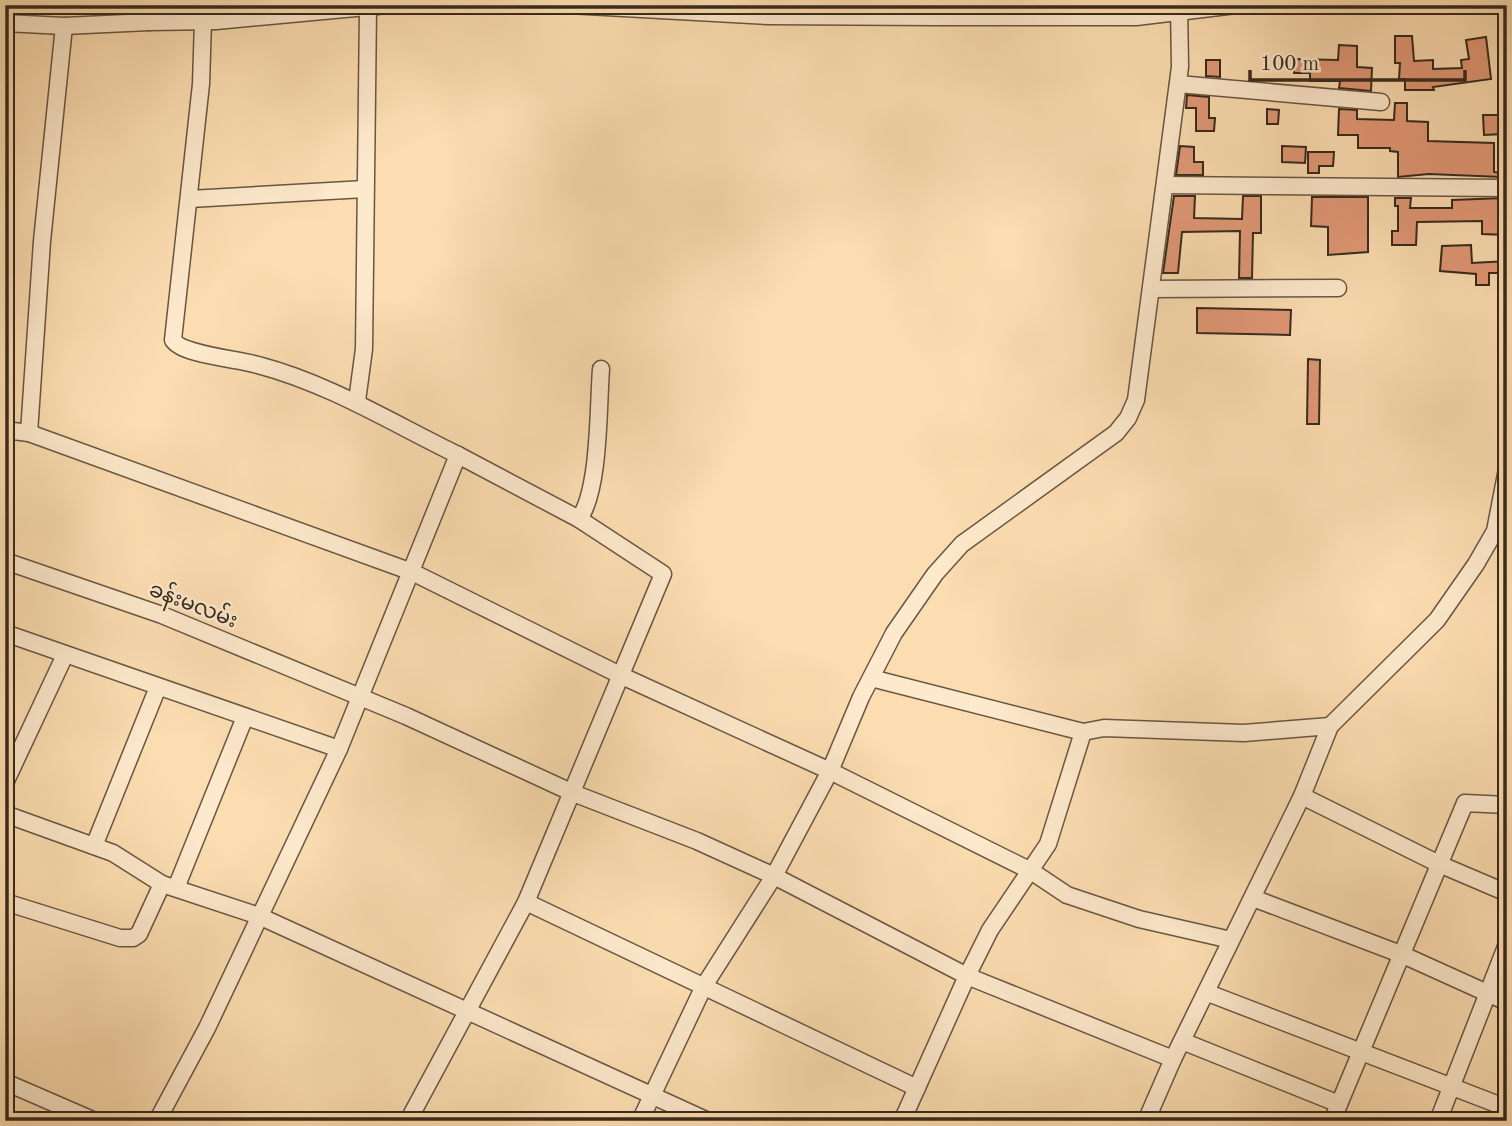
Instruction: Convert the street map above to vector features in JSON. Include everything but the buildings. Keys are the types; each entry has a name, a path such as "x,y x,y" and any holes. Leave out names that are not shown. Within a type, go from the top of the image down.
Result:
{"street":[{"path":"149,22 151,5"},
{"path":"5,23 64,26 203,21 288,10 388,5"},
{"path":"569,5 672,7 769,16 935,11 1136,17 1180,9 1236,5"},
{"path":"357,401 364,349 368,8"},
{"path":"640,1121 704,986 774,876 830,771 894,633 935,574 962,544 1116,433 1128,418 1136,400 1178,84 1180,9"},
{"path":"203,21 201,84 190,200 172,334 177,346 270,368 357,401 579,519 663,574 526,902 408,1121"},
{"path":"29,433 42,241 64,26"},
{"path":"1178,84 1381,102"},
{"path":"1165,185 1507,188"},
{"path":"190,200 365,189"},
{"path":"1151,289 1338,288"},
{"path":"579,519 586,509 592,485 601,369"},
{"path":"5,430 29,433 412,572 622,676 830,771 1031,871 1067,895 1088,904 1231,940"},
{"path":"158,1121 207,1028 363,697 458,455"},
{"path":"1146,1121 1173,1059 1208,993 1302,796 1330,726 1437,620 1476,564 1494,531 1507,469"},
{"name":"ခန်းမလမ်း","path":"5,561 162,615 363,697 573,793 697,841 774,876 967,976 1173,1059"},
{"path":"5,634 339,750"},
{"path":"5,783 65,655"},
{"path":"871,678 1083,732 1104,728 1244,733 1330,726"},
{"path":"94,846 158,687"},
{"path":"5,902 120,938 133,938 169,886 244,717"},
{"path":"902,1121 990,930 1048,844 1061,810 1083,732"},
{"path":"1302,796 1439,864 1507,893"},
{"path":"1332,1121 1465,803 1507,804"},
{"path":"5,814 113,852 169,886 259,916 468,1014 708,1121"},
{"path":"1252,898 1403,955 1507,1002"},
{"path":"526,902 917,1088"},
{"path":"1438,1121 1507,944"},
{"path":"1208,993 1507,1108"},
{"path":"1182,1041 1339,1104"},
{"path":"5,1082 95,1121"}]}
